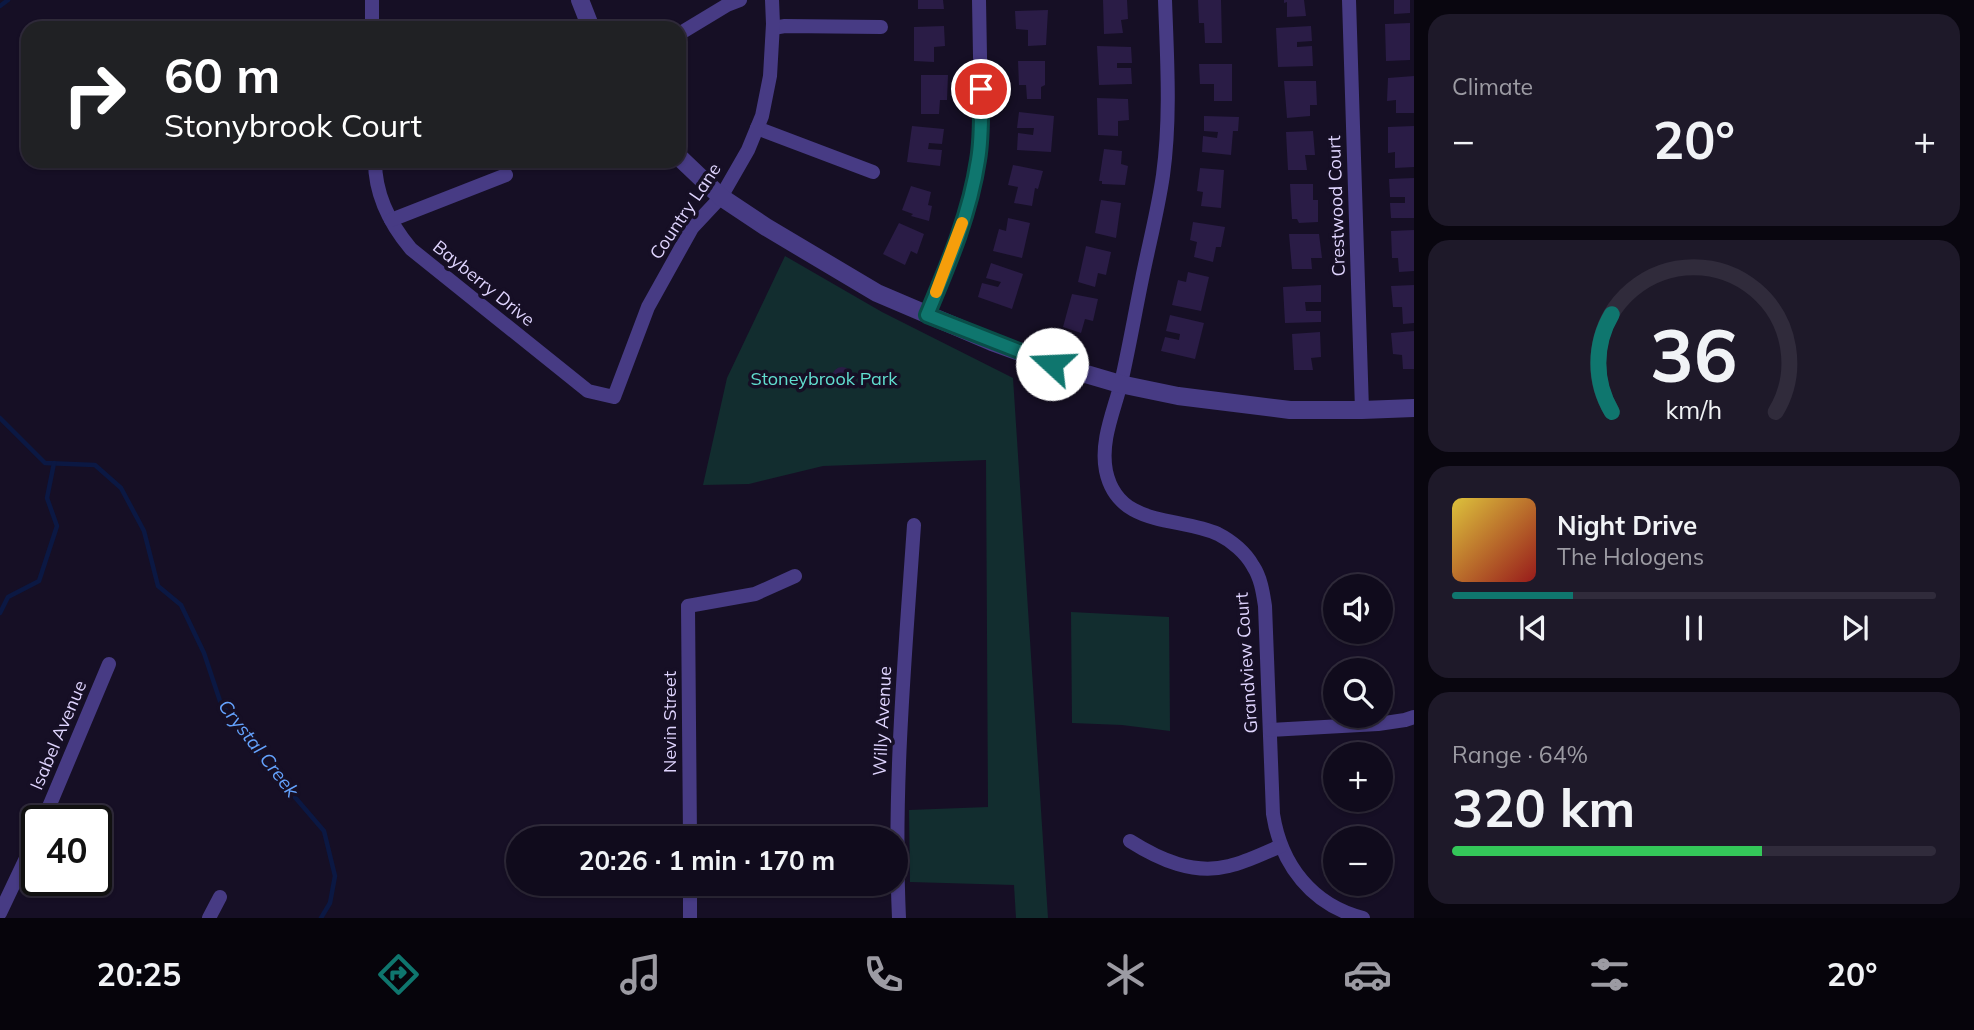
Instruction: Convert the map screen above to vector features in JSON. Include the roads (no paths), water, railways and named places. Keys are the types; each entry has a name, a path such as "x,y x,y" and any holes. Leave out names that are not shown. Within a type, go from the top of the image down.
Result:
{"street":[{"path":"372,0 372,21"},
{"path":"580,0 588,21"},
{"path":"686,30 740,0"},
{"name":"Country Lane","path":"614,397 648,307 668,269 692,229 721,197 748,150 762,116 770,76 772,0"},
{"path":"927,315 956,243 978,158 981,112 979,0"},
{"name":"Grandview Court","path":"1166,0 1168,130 1163,176 1104,450 1106,471 1112,488 1126,506 1147,516 1198,527 1219,535 1245,554 1254,567 1260,579 1265,606 1273,814 1276,831 1293,870 1311,891 1336,908 1363,918"},
{"name":"Crestwood Court","path":"1349,0 1362,410"},
{"path":"773,28 881,27"},
{"path":"757,128 873,172"},
{"path":"686,164 721,197 877,293 1052,364 1120,384 1178,396 1290,410 1414,408"},
{"name":"Bayberry Drive","path":"376,168 384,206 399,234 411,249 577,383 588,391 614,397"},
{"path":"391,220 506,175"},
{"name":"Willy Avenue","path":"899,918 896,859 899,736 914,525"},
{"name":"Nevin Street","path":"690,826 688,606 755,594 795,576"},
{"name":"Isabel Avenue","path":"50,805 109,664"},
{"path":"1270,730 1378,724 1414,717"},
{"path":"1130,841 1152,855 1172,863 1205,869 1227,867 1281,846"},
{"path":"0,913 21,869"},
{"path":"690,896 690,918"},
{"path":"209,918 220,897"}],"waterway":[{"path":"0,6 8,0"},
{"name":"Crystal Creek","path":"0,418 45,463 95,465 121,488 144,531 158,586 181,605 204,653 221,704 269,767 324,831 335,876 330,903 321,918"},
{"path":"0,613 8,597 39,581 57,526 47,498 54,463"}],"park label":[{"name":"Stoneybrook Park","path":"824,378"}]}
